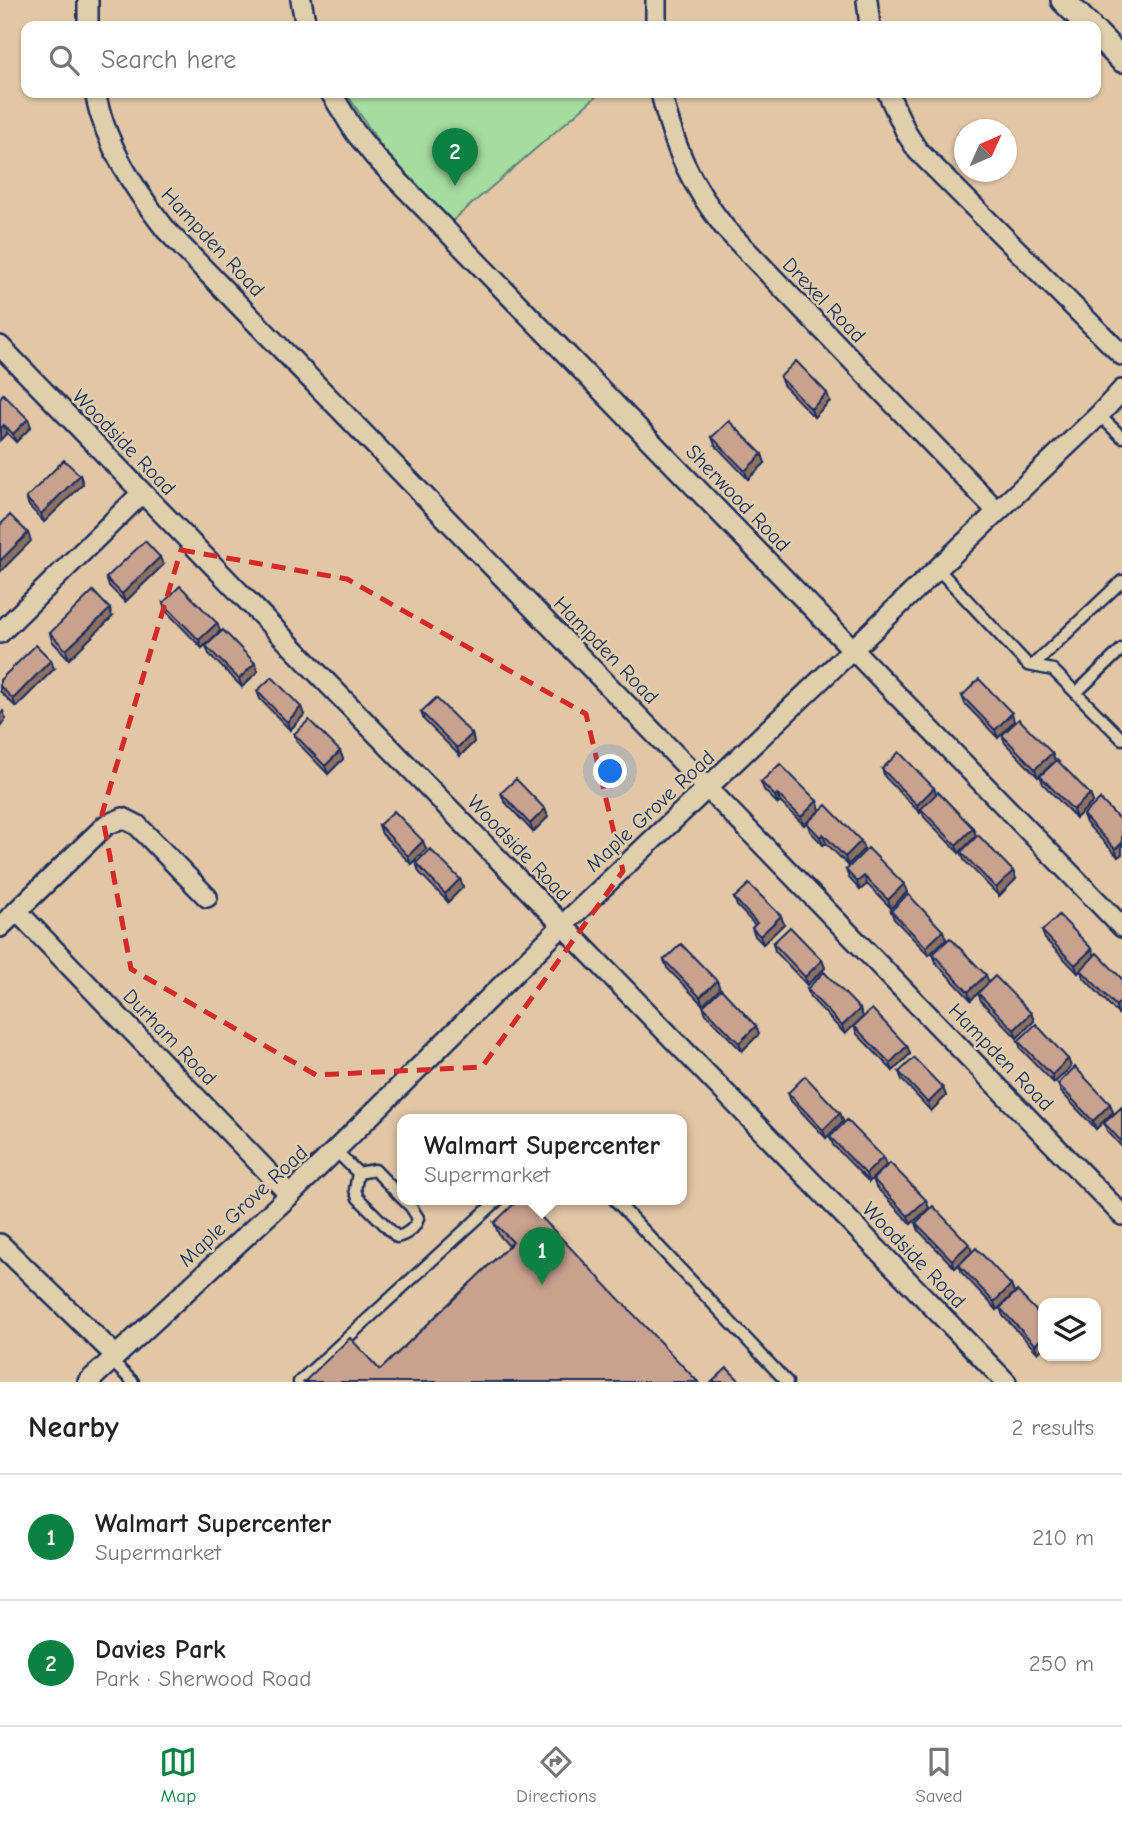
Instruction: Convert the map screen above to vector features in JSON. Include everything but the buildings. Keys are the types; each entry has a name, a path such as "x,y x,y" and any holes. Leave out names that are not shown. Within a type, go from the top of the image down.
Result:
{"street":[{"path":"88,0 88,21"},
{"path":"301,0 305,21"},
{"path":"656,0 656,21"},
{"path":"867,0 869,21"},
{"path":"1063,0 1084,21"},
{"path":"1101,38 1122,60"},
{"name":"Hampden Road","path":"96,98 106,133 129,179 167,231 1122,1215"},
{"name":"Sherwood Road","path":"334,98 355,132 375,157 1122,927"},
{"name":"Drexel Road","path":"662,98 681,159 709,208 725,228 997,511"},
{"path":"890,98 918,151 1122,355"},
{"name":"Woodside Road","path":"0,347 1006,1382"},
{"name":"Maple Grove Road","path":"93,1381 114,1358 290,1195 563,925 1099,415 1122,390"},
{"path":"0,633 142,493"},
{"path":"0,927 106,825 123,818 137,825 207,897"},
{"name":"Durham Road","path":"17,911 290,1195"},
{"path":"0,1244 114,1358"}],"lane":[{"path":"1099,415 1122,437"},
{"path":"937,568 1028,665 1053,670 1122,739"},
{"path":"1033,665 1122,581"},
{"path":"1076,693 1122,649"},
{"path":"335,1150 358,1173"},
{"path":"358,1173 375,1170 397,1193"},
{"path":"358,1173 355,1190 358,1198 397,1237 404,1236 417,1223 418,1219 409,1205"},
{"path":"299,1382 492,1205"},
{"path":"620,1205 787,1382"},
{"path":"114,1358 133,1382"}],"highlighted area":[{"path":"181,550 347,579 586,714 623,871 482,1067 316,1075 131,969 102,814"}],"green space":[{"path":"349,98 594,98 451,222 383,149"}],"place":[{"name":"Davies Park","path":"455,186"},
{"name":"Walmart Supercenter","path":"542,1285"}]}
